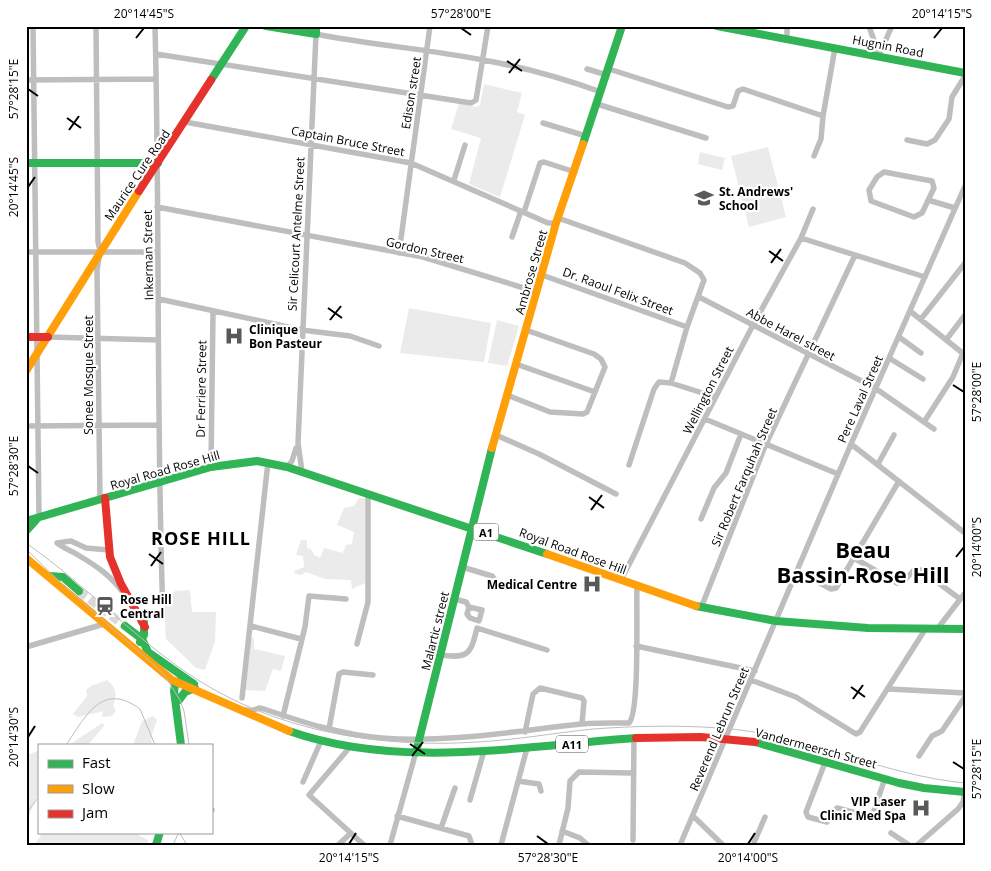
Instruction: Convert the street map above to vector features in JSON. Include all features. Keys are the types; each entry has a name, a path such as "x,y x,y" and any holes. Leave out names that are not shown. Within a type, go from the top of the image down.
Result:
{"main road":[{"name":"Maurice Cure Road","path":"26,370 100,251 246,26"},
{"path":"266,26 316,30"},
{"name":"Ambrose Street","path":"472,528 507,395 557,221 575,172 622,26"},
{"name":"Hugnin Road","path":"718,26 879,55 965,75"},
{"path":"30,163 158,164"},
{"path":"26,337 48,337"},
{"name":"Royal Road Rose Hill","path":"26,521 211,467 246,461 268,462 472,528 701,608 776,621 868,628 965,629"},
{"path":"102,499 113,565 131,603 144,622 144,643 130,645"},
{"path":"26,531 38,518"},
{"name":"Malartic street","path":"416,752 472,528"},
{"name":"A11","path":"26,551 30,560"},
{"name":"Vandermeersch Street","path":"30,560 164,673 219,701"},
{"name":"A11","path":"50,576 63,577 80,591"},
{"name":"A11","path":"124,626 144,643"},
{"name":"Vandermeersch Street","path":"144,643 148,652 181,681 236,710 288,732 350,747 416,752 484,751 634,738 727,738 826,760 924,788 965,792"},
{"path":"164,673 176,699 181,744"},
{"path":"176,699 181,681"},
{"path":"176,699 184,692 195,688"}],"street":[{"path":"33,26 34,80 30,163 36,252 38,518"},
{"name":"Sonee Mosque Street","path":"96,26 95,79 98,242 100,251 97,270 99,338 98,426 102,499"},
{"name":"Inkerman Street","path":"156,26 158,164 157,425 163,615"},
{"name":"Edison street","path":"399,253 430,26"},
{"path":"156,54 471,103 476,100 488,26"},
{"path":"786,26 786,39"},
{"path":"869,26 879,55"},
{"path":"879,55 892,26"},
{"path":"316,30 372,45 483,60 551,75 601,92"},
{"name":"Sir Celicourt Antelme Street","path":"302,473 298,443 316,30"},
{"path":"814,156 821,138 835,48"},
{"path":"587,69 608,72 728,107 733,106 738,91 743,89 823,116"},
{"path":"907,140 927,144 935,140 949,119 952,97 965,75"},
{"path":"26,80 156,79"},
{"path":"597,104 706,138"},
{"name":"Captain Bruce Street","path":"185,122 411,163 454,180 548,223 557,221 685,263 700,273 704,280 698,297"},
{"path":"543,123 586,136"},
{"path":"454,180 465,145"},
{"path":"512,237 540,164 544,162 575,172"},
{"path":"887,172 932,182 934,188 928,200 922,213 914,217 873,203 869,198 868,190 876,177 887,172"},
{"name":"Pere Laval Street","path":"776,621 875,388 965,186"},
{"path":"928,200 965,208"},
{"name":"Gordon Street","path":"157,207 399,253 466,269 537,292"},
{"name":"Wellington Street","path":"621,580 715,397 801,238 813,209"},
{"path":"801,238 925,277"},
{"path":"26,252 158,252"},
{"name":"Sir Robert Farquhah Street","path":"701,608 766,444 855,256"},
{"path":"921,319 965,263"},
{"name":"Dr. Raoul Felix Street","path":"542,275 687,327"},
{"path":"671,383 687,327 698,297"},
{"name":"Abbe Harel street","path":"698,297 875,388 934,429"},
{"path":"158,299 302,330 350,336 379,346"},
{"name":"Dr Ferriere Street","path":"211,467 213,311"},
{"path":"910,311 964,354 953,377 924,422"},
{"path":"946,340 965,315"},
{"path":"507,395 550,412 583,414 587,412 605,367 601,359 594,354 526,330"},
{"path":"48,337 158,340"},
{"path":"898,337 921,353"},
{"path":"889,358 923,380"},
{"path":"516,364 595,392"},
{"path":"629,465 654,389 659,382 671,383 715,397"},
{"path":"705,419 838,474"},
{"path":"26,426 157,425"},
{"path":"701,519 714,488 726,473 740,434"},
{"path":"878,464 894,434"},
{"path":"496,435 539,454 616,494"},
{"name":"Sir Celicourt Antelme Street","path":"287,467 292,461 298,443"},
{"path":"851,444 965,533"},
{"path":"242,698 268,462"},
{"path":"798,570 834,589 899,481"},
{"path":"357,644 368,602 368,494"},
{"path":"109,550 86,548 71,541 57,543 109,575 131,603"},
{"path":"854,558 897,583 904,581 914,570 921,570 960,599"},
{"path":"109,575 113,565"},
{"path":"462,567 492,576 498,584 505,586"},
{"path":"236,710 251,711 259,708 329,729 381,738 420,739 526,732 582,724 629,723 632,720 636,684 637,586"},
{"path":"938,628 965,594"},
{"path":"283,716 309,596 346,599"},
{"path":"441,655 467,654 471,650 480,621 482,610 469,607 466,602 454,599"},
{"path":"469,607 467,614 470,618 480,621"},
{"name":"Reverend Lebrun Street","path":"680,845 776,621"},
{"path":"26,647 104,624"},
{"path":"251,626 301,639"},
{"path":"477,628 547,650"},
{"path":"751,680 796,697 856,734 860,732 889,689 926,628"},
{"path":"636,646 755,672"},
{"path":"329,729 339,674 343,672 373,675"},
{"path":"526,732 533,694 540,688 582,698 584,701 582,724"},
{"path":"889,689 965,693"},
{"path":"919,756 932,736 942,731 965,697"},
{"path":"633,840 632,773 634,738"},
{"path":"303,782 321,741"},
{"path":"350,747 309,795 364,845"},
{"path":"501,845 526,748"},
{"path":"470,800 484,751"},
{"path":"390,845 416,752"},
{"path":"826,760 806,812 808,817 827,822 837,808 872,817 885,778"},
{"path":"559,845 570,781 573,776 579,772 632,773"},
{"path":"518,781 539,784 541,791"},
{"path":"441,828 455,788"},
{"path":"918,845 958,809 963,802 965,792"},
{"path":"397,816 470,836 472,845"},
{"path":"693,816 723,845"},
{"path":"753,845 765,817"},
{"path":"562,832 580,838 588,845"},
{"path":"338,845 351,833"},
{"path":"891,833 909,845"}],"shaded area":[{"path":"484,84 522,93 517,112 525,115 500,197 469,184 481,138 451,129 459,103 476,107 480,105"},
{"path":"768,147 786,217 749,227 731,156"},
{"path":"700,152 725,158 722,170 698,164"},
{"path":"409,308 491,323 484,362 400,353"},
{"path":"497,320 519,326 507,366 488,363"},
{"path":"359,498 365,499 365,583 352,589 351,580 325,579 306,572 301,575 296,574 294,571 304,567 303,556 296,555 301,540 307,540 307,548 320,558 324,548 343,553 346,545 352,544 354,532 337,525 344,508 354,506"},
{"path":"190,590 192,612 216,612 215,641 205,670 196,668 166,639 164,602 175,591"},
{"path":"251,637 254,638 254,649 285,656 281,671 273,669 265,691 245,690"},
{"path":"107,680 113,686 115,692 113,706 116,711 112,716 102,717 103,711 78,717 73,714 87,696 86,690"},
{"path":"153,716 157,720 151,737 152,744 133,744 142,721"},
{"path":"102,723 105,725 89,744 70,744"},
{"path":"38,750 38,795 26,822 26,756"},
{"path":"42,834 137,834 148,840 147,845 34,845"}],"waterway":[{"path":"67,744 88,713 105,700 115,699 127,701 140,709 155,744"},
{"path":"26,813 38,798"},
{"path":"180,834 187,845"}],"tunnel":[{"path":"79,591 125,626"}],"tram line":[{"path":"26,543 73,579 141,638 188,673 213,689 243,704 275,717 308,727 341,735 409,743 506,740 608,728 671,726 719,728 750,731 811,745 903,772 933,779 965,783"},
{"path":"26,549 61,583 163,673 180,700 184,711 189,744"},
{"path":"173,845 178,834"}],"traffic: fast":[{"path":"211,80 246,26"},
{"path":"266,26 316,34 316,26"},
{"path":"583,144 622,26"},
{"path":"717,26 965,73"},
{"path":"26,163 158,163"},
{"path":"416,752 492,448"},
{"path":"26,521 211,467 257,461 287,467 547,554"},
{"path":"26,531 36,520"},
{"path":"50,576 63,577 79,591"},
{"path":"696,606 776,621 868,628 965,629"},
{"path":"140,642 144,635 144,622"},
{"path":"125,626 142,639 148,652 194,684"},
{"path":"181,744 174,691 175,685 182,679"},
{"path":"179,700 185,692 195,688"},
{"path":"289,731 331,743 374,750 417,752 505,750 636,738"},
{"path":"755,742 899,783 924,788 965,792"},
{"path":"156,845 159,834"}],"traffic: slow":[{"path":"492,448 556,223 583,144"},
{"path":"26,371 139,191"},
{"path":"547,554 696,606"},
{"path":"26,558 172,680 289,731"}],"traffic: jam":[{"path":"139,191 211,80"},
{"path":"26,337 48,337"},
{"path":"105,498 110,557 121,584 145,627"},
{"path":"636,738 701,737 755,742"}],"place":[{"name":"St. Andrews' School","path":"704,198"},
{"name":"Clinique Bon Pasteur","path":"234,336"},
{"name":"Medical Centre","path":"592,584"},
{"name":"Rose Hill Central","path":"105,606"},
{"name":"VIP Laser Clinic Med Spa","path":"921,808"}],"district":[{"name":"ROSE HILL","path":"201,538"},
{"name":"Beau Bassin-Rose Hill","path":"863,562"}]}
